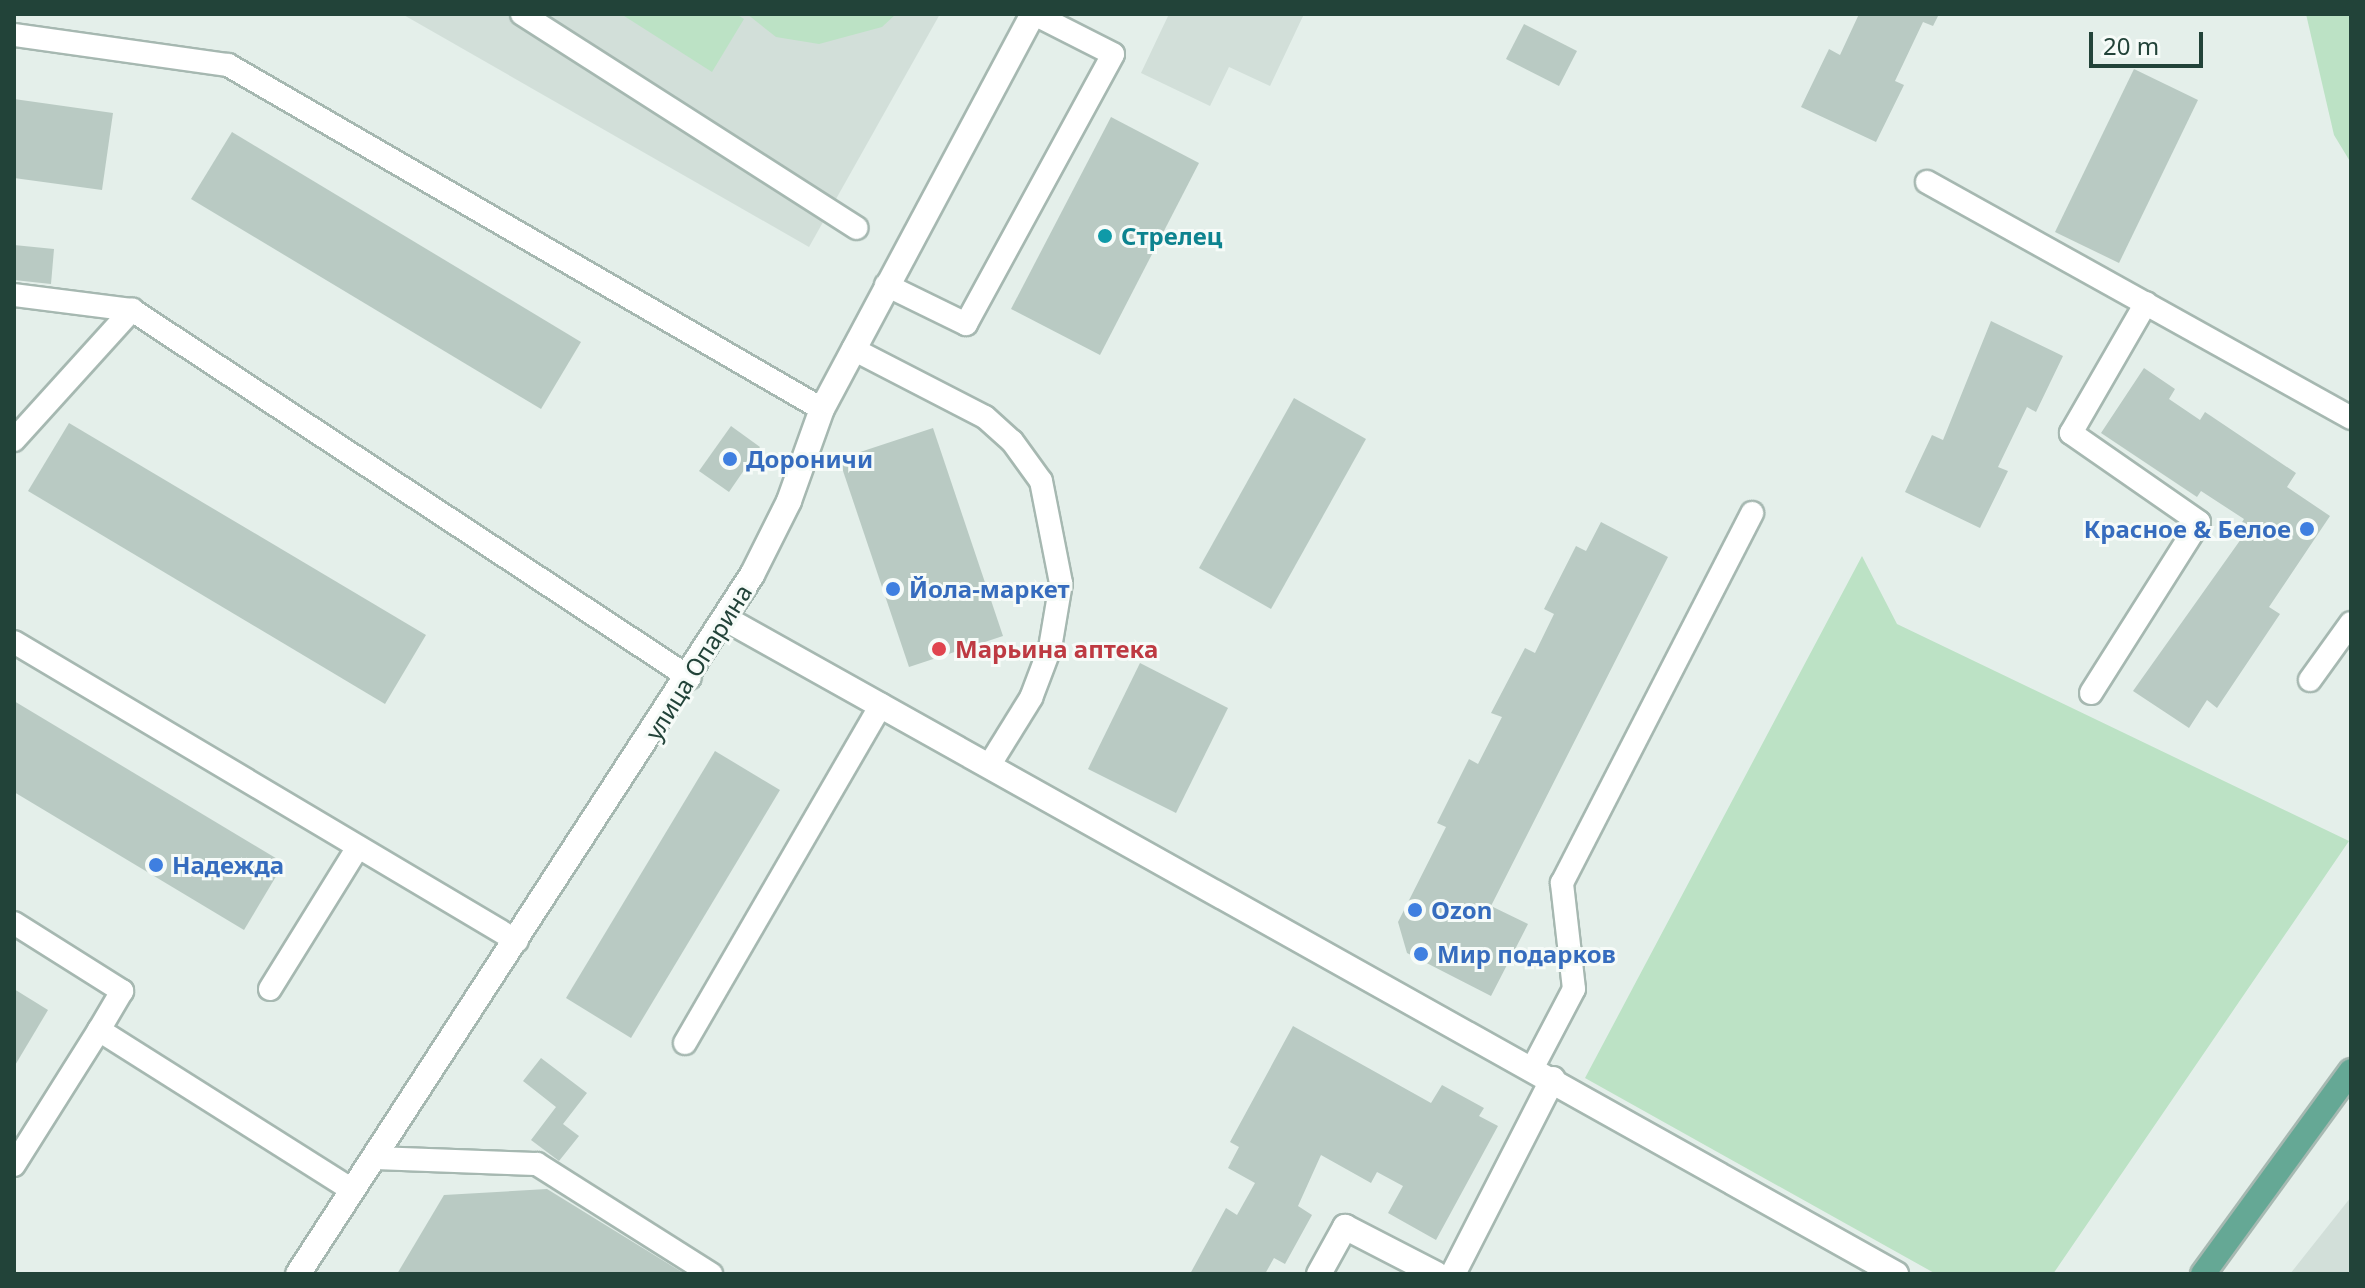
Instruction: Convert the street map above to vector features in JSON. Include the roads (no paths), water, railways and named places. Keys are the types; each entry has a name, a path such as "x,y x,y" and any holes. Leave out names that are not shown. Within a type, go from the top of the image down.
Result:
{"main road":[{"path":"2203,1274 2351,1071"}],"street":[{"name":"улица Опарина","path":"298,1274 726,619 789,501 822,409 1034,14"},
{"path":"726,619 1543,1073 1896,1274"},
{"path":"1453,1274 1543,1073"},
{"path":"1319,1274 1345,1227 1436,1274"}],"lane":[{"path":"522,14 545,21 856,228"},
{"path":"886,285 966,324 1113,54 1034,14"},
{"path":"14,35 228,65 822,409"},
{"path":"1927,182 2351,418"},
{"path":"14,295 132,310 690,678"},
{"path":"2091,693 2199,522 2071,433 2146,303"},
{"path":"14,440 132,310"},
{"path":"853,349 985,417 1012,441 1041,481 1061,583 1052,635 1031,698 990,764"},
{"path":"1543,1073 1574,989 1562,883 1752,513"},
{"path":"2310,680 2351,623"},
{"path":"14,642 517,941"},
{"path":"685,1043 881,705"},
{"path":"270,989 358,847"},
{"path":"14,923 122,991 14,1165"},
{"path":"99,1030 352,1190"},
{"path":"373,1158 537,1164 711,1274"}],"place":[{"name":"Стрелец","path":"1105,236"},
{"name":"Дороничи","path":"730,459"},
{"name":"Красное & Белое","path":"2307,529"},
{"name":"Йола-маркет","path":"893,589"},
{"name":"Марьина аптека","path":"939,649"},
{"name":"Надежда","path":"156,865"},
{"name":"Ozon","path":"1415,910"},
{"name":"Мир подарков","path":"1421,954"}]}
